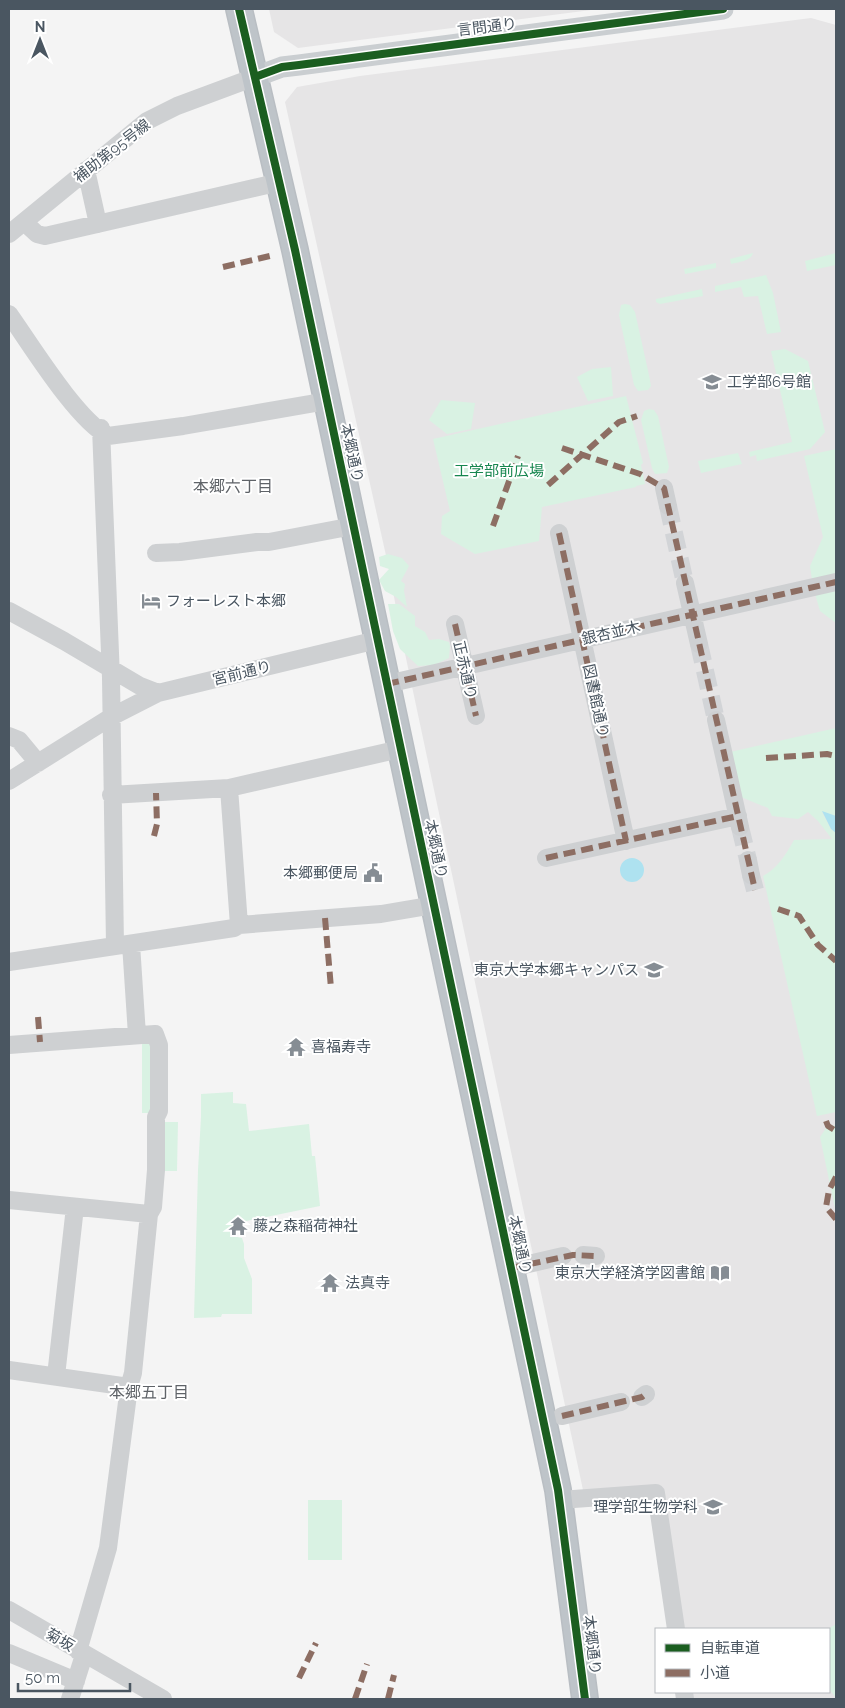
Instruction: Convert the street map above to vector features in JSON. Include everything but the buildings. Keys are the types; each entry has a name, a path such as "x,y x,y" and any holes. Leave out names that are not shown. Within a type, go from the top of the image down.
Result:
{"highway":[{"name":"本郷通り","path":"239,9 280,182 560,1500 585,1699"}],"main road":[{"name":"言問通り","path":"255,77 282,67 723,9"}],"street":[{"name":"補助第95号線","path":"9,234 147,121 177,106 255,77"},
{"path":"86,170 98,224"},
{"path":"24,222 37,234 45,236 280,182"},
{"path":"9,314 63,390 87,420 108,436 183,426 327,401"},
{"path":"101,430 110,668 112,794 123,945 138,1034"},
{"path":"664,488 668,506"},
{"path":"156,553 269,542 353,526"},
{"name":"図書館通り","path":"558,533 626,841"},
{"name":"銀杏並木","path":"387,684 836,582"},
{"path":"685,584 699,644"},
{"path":"9,611 140,686 158,693"},
{"name":"正赤通り","path":"455,624 476,716"},
{"name":"宮前通り","path":"9,781 111,717 158,693 377,640"},
{"path":"546,858 626,841 739,822 716,720"},
{"path":"9,736 19,740 38,763"},
{"path":"112,794 229,788 400,749"},
{"path":"229,788 239,925"},
{"path":"9,962 234,928 239,925 381,914 434,905"},
{"path":"9,1045 138,1034 155,1034 159,1044 159,1111 156,1117 156,1170 153,1207 149,1214 133,1373 129,1387 108,1548 70,1699"},
{"path":"9,1200 149,1214"},
{"path":"56,1376 75,1207"},
{"path":"511,1268 563,1256"},
{"path":"9,1370 129,1387"},
{"path":"562,1416 621,1402"},
{"path":"560,1500 656,1493 676,1628"},
{"name":"菊坂","path":"9,1610 163,1699"},
{"path":"9,1653 76,1681"}],"shaded area":[{"path":"269,9 599,9 298,48 274,32"},
{"name":"東京大学本郷キャンパス","path":"811,18 836,25 836,1699 693,1699 691,1693 830,1693 830,1628 682,1628 659,1485 583,1490 400,630 389,569 285,102 297,87 360,76"}],"green space":[{"path":"753,253 750,258 731,264 730,259"},
{"path":"836,253 836,265 807,271 805,261"},
{"path":"716,263 716,268 685,274 684,269"},
{"path":"766,275 773,293 781,332 767,334 758,296 744,297 741,287 715,292 715,286"},
{"path":"702,289 703,296 660,304 656,302 656,299"},
{"path":"621,305 630,305 635,312 651,386 648,390 638,391 634,385 619,315"},
{"path":"785,349 808,361 825,432 810,449 757,461 756,455 750,457 749,452 792,442 771,351"},
{"path":"611,367 613,396 588,401 577,377 592,369"},
{"name":"工学部前広場","path":"626,396 643,463 641,465 645,484 542,507 539,541 475,554 441,534 442,516 450,511 433,439"},
{"path":"441,400 475,403 471,429 447,434 429,420"},
{"path":"654,410 658,416 669,467 667,473 655,474 652,468 641,420 644,411"},
{"path":"836,449 836,623 820,611 813,587 810,566 823,537 804,456"},
{"path":"738,453 742,464 701,473 698,461"},
{"path":"388,554 402,558 409,566 401,581 405,584 404,591 407,607 396,597 385,591 379,580 389,569 380,566 379,557"},
{"path":"388,604 399,604 415,616 415,626 425,632 429,640 439,639 449,642 449,658 434,665 418,666 400,649 393,631"},
{"path":"836,728 836,816 822,812 831,829 836,833 836,1112 817,1116 763,876 777,865 794,840 832,839 808,812 798,819 772,816 768,808 736,795 726,753"},
{"path":"142,1040 147,1040 155,1047 151,1113 142,1113"},
{"path":"233,1092 233,1103 246,1104 249,1131 309,1124 312,1156 315,1156 320,1206 232,1224 232,1236 242,1238 244,1258 252,1279 252,1314 222,1314 221,1317 194,1318 201,1094"},
{"path":"163,1122 178,1122 177,1171 162,1171"},
{"path":"836,1125 836,1213 820,1137 826,1128"},
{"path":"308,1500 342,1500 342,1560 308,1560"},
{"path":"836,1624 836,1698 830,1690 830,1628"}],"water":[{"path":"822,811 836,816 836,833 831,829"},
{"path":"632,858 640,862 644,870 640,878 632,882 624,878 620,870 624,862"}],"tunnel":[{"path":"668,506 685,583"},
{"path":"699,644 716,720"},
{"path":"740,827 748,860"},
{"path":"751,875 755,890"}],"marked path":[{"path":"223,267 274,255"},
{"path":"548,485 619,422 637,416"},
{"path":"562,448 640,474 664,488 755,890"},
{"path":"493,526 518,456"},
{"path":"559,533 626,841"},
{"path":"387,684 836,582"},
{"path":"455,624 476,716"},
{"path":"766,758 827,754 836,756"},
{"path":"154,836 157,824 156,793"},
{"path":"546,858 738,816"},
{"path":"778,909 799,916 818,945 836,961"},
{"path":"325,918 331,988"},
{"path":"38,1017 40,1042"},
{"path":"826,1121 828,1126 836,1131"},
{"path":"836,1177 829,1190 826,1207 836,1219"},
{"path":"511,1268 573,1255 596,1256"},
{"path":"562,1416 642,1397 646,1394"},
{"path":"299,1678 316,1643"},
{"path":"355,1699 367,1664"},
{"path":"388,1699 394,1675"}],"cycle path":[{"path":"239,9 295,250 558,1490 585,1699"},
{"path":"255,77 282,67 723,9"}],"place":[{"name":"工学部6号館","path":"712,382"},
{"name":"フォーレスト本郷","path":"151,601"},
{"name":"本郷郵便局","path":"373,873"},
{"name":"東京大学本郷キャンパス","path":"654,970"},
{"name":"喜福寿寺","path":"296,1047"},
{"name":"藤之森稲荷神社","path":"238,1226"},
{"name":"東京大学経済学図書館","path":"720,1273"},
{"name":"法真寺","path":"330,1283"},
{"name":"理学部生物学科","path":"713,1507"}],"district":[{"name":"本郷六丁目","path":"233,486"},
{"name":"本郷五丁目","path":"149,1392"}]}
